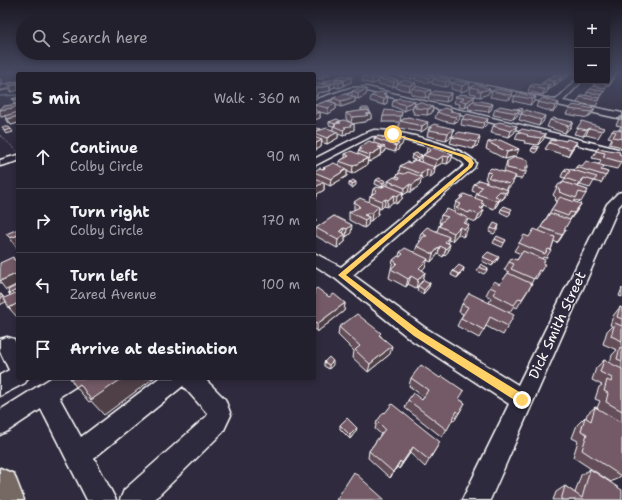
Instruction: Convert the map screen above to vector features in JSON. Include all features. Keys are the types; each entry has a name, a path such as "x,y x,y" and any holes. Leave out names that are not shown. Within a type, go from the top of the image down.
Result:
{"highway":[{"path":"0,488 4,500"}],"street":[{"path":"316,103 333,97"},
{"path":"397,97 622,153"},
{"path":"530,97 622,116"},
{"path":"557,103 563,97"},
{"path":"316,162 370,134 381,132 393,134 457,153 469,159 471,163 470,166 342,275"},
{"path":"0,163 16,159"},
{"name":"Dick Smith Street","path":"476,500 613,204 622,196"},
{"path":"316,259 342,275 417,333 522,400"},
{"path":"7,345 16,363"},
{"path":"0,386 16,377"},
{"path":"0,423 67,380"},
{"path":"78,455 173,380"},
{"path":"134,500 215,424 219,415 217,407 192,380"},
{"path":"45,394 102,500"}],"path":[{"path":"0,135 16,150"}],"building":[{"path":"335,97 354,97 341,101 333,98"},
{"path":"458,97 473,97 467,102 460,101 464,98"},
{"path":"523,97 535,97 532,99"},
{"path":"582,97 600,98 599,101"},
{"path":"399,98 415,101 405,105 393,101"},
{"path":"543,98 559,103 555,106 538,102"},
{"path":"327,101 336,103 328,108 316,105"},
{"path":"473,101 493,104 490,106 470,103"},
{"path":"420,102 433,107 428,109 415,108 417,106 413,105"},
{"path":"16,104 16,106 13,108 0,110 4,106"},
{"path":"573,105 595,109 591,112 569,109"},
{"path":"500,106 520,110 516,113 495,109"},
{"path":"361,108 368,108 370,111 363,111"},
{"path":"444,108 461,113 456,117 437,112"},
{"path":"367,110 371,113 366,114 368,115 365,116 352,117 346,113"},
{"path":"385,110 402,112 401,116 383,116"},
{"path":"526,110 545,116 541,120 521,114"},
{"path":"16,113 16,117 8,119 4,116"},
{"path":"467,114 488,119 484,123 462,119"},
{"path":"408,117 428,122 422,126 400,121"},
{"path":"553,118 573,122 568,126 550,120"},
{"path":"337,119 341,121 335,124 329,122"},
{"path":"344,120 354,124 344,127 346,128 343,130 333,126 336,125 334,124 341,123 337,122"},
{"path":"582,121 604,128 602,131 589,128 587,130 577,128"},
{"path":"499,122 517,126 511,131 493,126"},
{"path":"434,124 454,129 448,133 428,130 432,128 429,127"},
{"path":"2,127 9,127 11,129 4,131"},
{"path":"327,128 338,132 327,138 316,134 316,131"},
{"path":"522,129 546,134 541,138 527,136 528,135 518,132"},
{"path":"614,129 622,131 622,139 613,137 616,132 612,131"},
{"path":"459,132 480,136 478,138 480,138 476,142 452,137"},
{"path":"389,135 404,138 396,143 399,144 396,146 374,138 379,136 385,138"},
{"path":"316,138 322,140 316,143"},
{"path":"557,139 566,141 567,139 577,142 571,149 549,143 551,140 555,141"},
{"path":"500,140 519,149 507,152 488,142"},
{"path":"369,141 385,147 378,147 382,148 370,155 358,151 361,149 360,147"},
{"path":"534,146 539,147 537,149 532,148"},
{"path":"430,147 453,154 449,157 443,156 437,160 423,155 431,150 427,148"},
{"path":"598,148 620,152 619,154 622,155 622,161 603,157 605,153 596,151"},
{"path":"351,151 368,158 353,166 339,161 349,156 345,154"},
{"path":"416,153 422,155 418,158 412,155"},
{"path":"515,157 528,160 528,167 525,167 525,172 507,168 507,161"},
{"path":"415,160 435,167 431,171 427,169 421,174 400,166"},
{"path":"586,161 604,166 601,170 608,172 606,176 576,167 578,165 582,166"},
{"path":"334,163 347,169 331,179 316,173 316,170 325,168 323,168"},
{"path":"491,168 516,176 509,184 490,178 488,177 492,173 487,172"},
{"path":"566,168 597,177 594,181 584,178 579,183 565,178 570,171 564,170"},
{"path":"408,172 422,177 412,185 410,184 405,188 388,181 394,177 399,179 400,177 396,176 400,173 404,174"},
{"path":"379,178 386,181 383,183 376,180"},
{"path":"316,179 324,182 316,187"},
{"path":"353,180 356,182 352,184 349,183"},
{"path":"479,180 508,190 505,193 500,191 495,196 500,198 497,201 477,194 482,187 474,184"},
{"path":"563,182 588,190 586,194 579,192 576,198 559,192 560,191 557,187"},
{"path":"386,185 403,192 397,196 394,195 388,200 386,199 382,201 370,196 377,191 373,189 377,187 381,188"},
{"path":"464,194 483,201 481,203 484,204 480,208 484,210 479,215 470,211 469,213 456,208 461,204 456,202 463,197 461,196"},
{"path":"560,197 581,204 574,213 570,212 568,216 551,210"},
{"path":"360,198 379,206 372,213 367,213 364,215 369,217 365,220 349,212 360,207 354,202"},
{"path":"504,206 512,209 510,212 501,209"},
{"path":"447,209 468,218 464,223 469,225 465,229 460,227 454,233 439,226 442,223 440,223 448,217 441,215"},
{"path":"550,213 570,220 562,235 541,227"},
{"path":"334,216 352,225 347,229 344,228 340,231 345,234 338,240 316,228"},
{"path":"494,223 499,225 496,230 491,228"},
{"path":"427,227 449,237 445,242 450,244 446,249 440,246 433,254 417,246 424,236 427,236 421,233"},
{"path":"534,229 555,237 551,250 548,249 545,254 519,243 524,235 529,237"},
{"path":"16,230 16,236 10,238 6,234"},
{"path":"497,236 506,240 504,243 495,239"},
{"path":"405,248 428,259 419,268 425,272 418,280 411,276 408,279 391,269 397,263 393,260 403,254 400,252"},
{"path":"523,251 545,260 543,264 545,264 541,271 539,270 534,279 511,269 514,264 509,262 511,258 517,260"},
{"path":"488,252 499,257 494,262 483,257"},
{"path":"13,257 14,260 16,260 16,274 0,281 0,263"},
{"path":"481,264 488,268 486,270 479,267"},
{"path":"459,265 464,268 459,274 453,271"},
{"path":"508,273 532,284 522,299 519,298 514,305 493,294 496,290 490,287 494,281 500,284"},
{"path":"424,280 430,283 424,290 418,286"},
{"path":"16,286 16,290 9,294 8,290"},
{"path":"316,289 329,297 334,294 345,303 317,324 316,323"},
{"path":"16,293 16,304 9,308 4,298"},
{"path":"469,293 514,315 508,326 490,317 484,330 461,318 468,307 462,304"},
{"path":"620,307 622,308 622,319 617,317"},
{"path":"357,314 381,333 379,335 392,346 370,364 355,350 360,346 339,327"},
{"path":"615,323 622,326 622,341 611,336"},
{"path":"620,347 622,348 622,361 617,359"},
{"path":"329,357 333,361 329,365 324,362"},
{"path":"604,360 622,369 622,411 606,402 608,393 604,391 607,380 611,382 612,378 600,372"},
{"path":"421,365 440,378 442,376 464,391 459,399 465,403 459,413 457,411 447,430 408,400 413,393 422,400 428,390 411,378"},
{"path":"71,380 120,380 91,400 80,384 76,387"},
{"path":"392,404 440,442 429,460 413,447 402,463 400,461 393,472 369,451 385,429 377,421"},
{"path":"595,407 622,423 621,476 582,450 587,434 581,431 585,417 591,421"},
{"path":"347,418 357,428 350,435 340,425"},
{"path":"590,469 622,490 622,500 561,500 565,486 582,498"},
{"path":"354,472 385,500 336,500"}],"route":[{"path":"393,134 457,153 469,159 471,163 470,166 342,275 417,333 522,400"}]}
